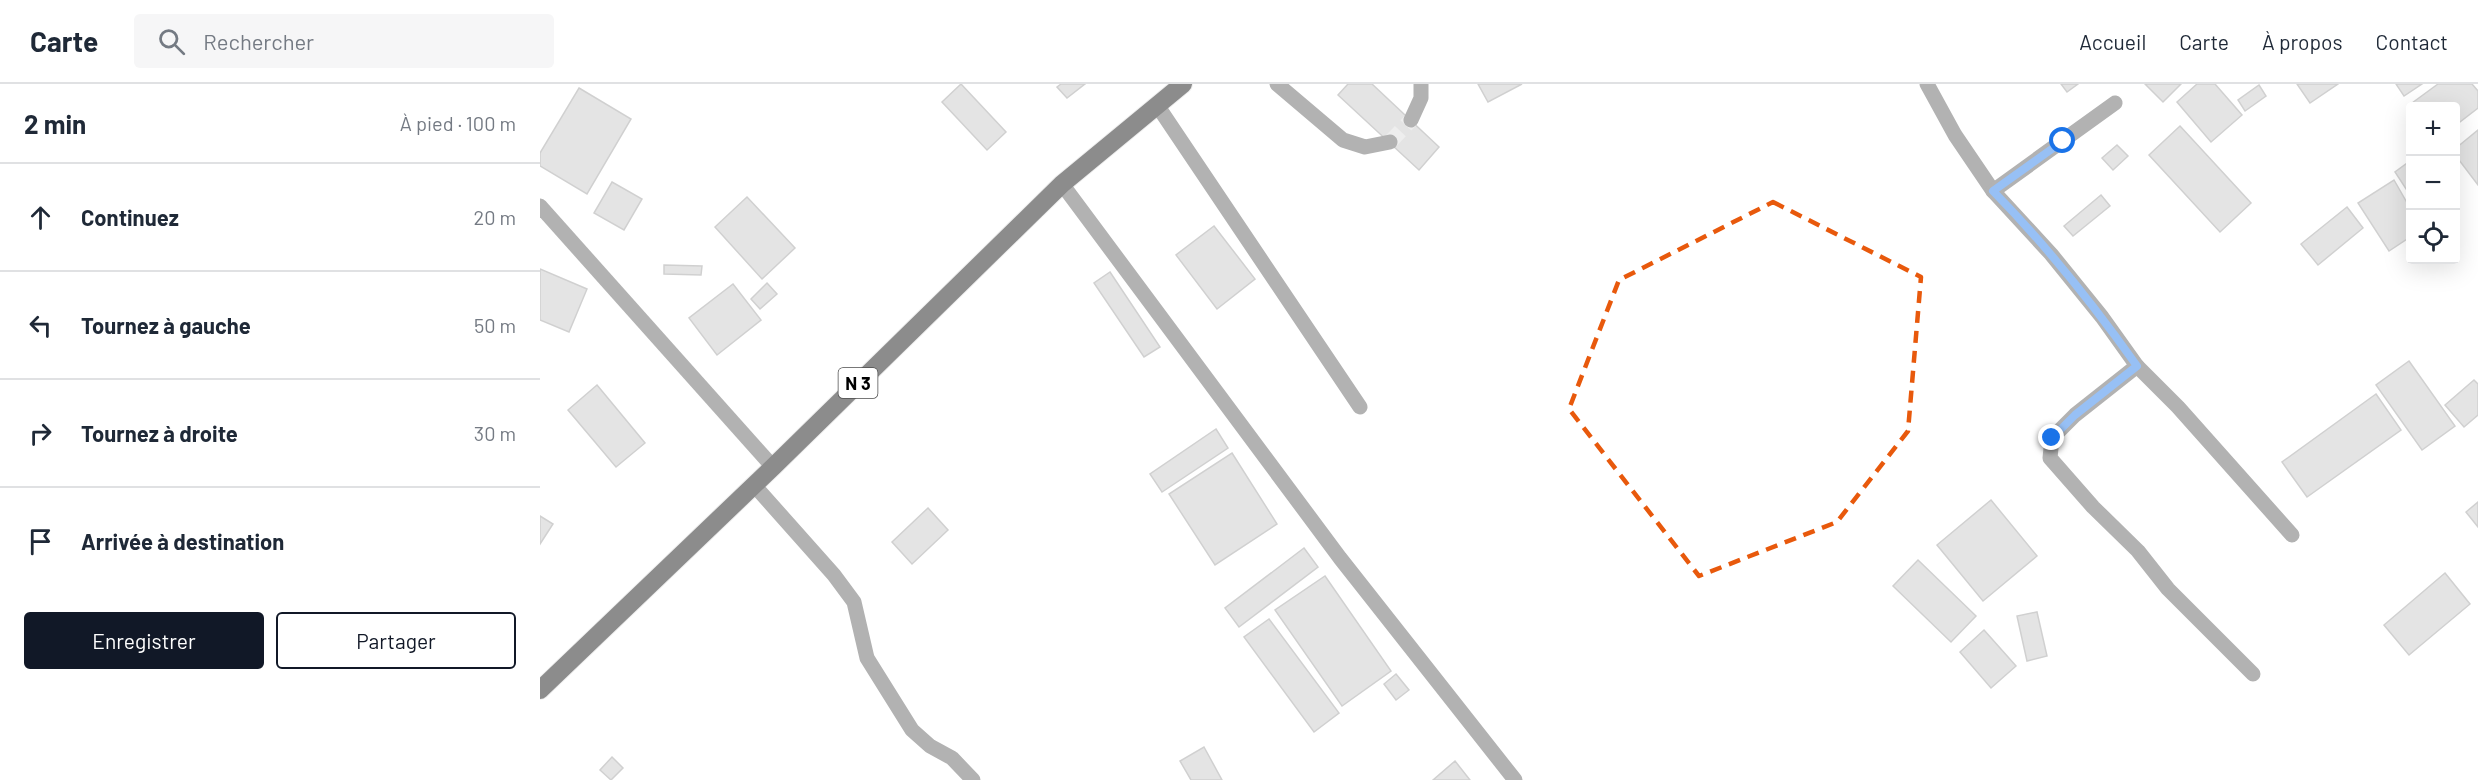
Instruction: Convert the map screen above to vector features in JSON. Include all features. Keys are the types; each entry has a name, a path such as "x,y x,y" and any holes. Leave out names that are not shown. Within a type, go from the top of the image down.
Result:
{"highway":[{"name":"N 3","path":"540,690 773,467 1062,184 1183,84"}],"street":[{"path":"1276,84 1343,140 1365,147 1390,142"},
{"path":"1411,120 1421,98 1421,84"},
{"path":"1927,84 1955,135 1993,191 2059,263 2102,316 2137,366 2178,407 2292,535"},
{"path":"1993,191 2115,103"},
{"path":"1158,105 1360,407"},
{"path":"1062,184 1340,558 1515,780"},
{"path":"540,206 773,467"},
{"path":"2137,366 2075,415 2052,438 2050,458 2093,507 2138,551 2168,589 2253,674"},
{"path":"754,484 834,575 854,602 867,658 912,730 930,746 952,758 973,780"}],"highlighted area":[{"path":"1773,202 1921,277 1908,431 1837,522 1699,576 1569,409 1619,280"}],"building":[{"path":"961,84 1006,132 987,150 942,102"},
{"path":"1061,84 1085,84 1067,98 1057,87"},
{"path":"1348,84 1372,84 1439,147 1419,170 1338,95"},
{"path":"1478,84 1522,84 1488,102"},
{"path":"2061,84 2078,84 2067,92"},
{"path":"2145,84 2181,84 2163,102"},
{"path":"2197,84 2215,84 2242,115 2211,142 2177,102"},
{"path":"2297,84 2338,84 2310,103"},
{"path":"2396,84 2422,84 2404,96"},
{"path":"2438,84 2472,84 2478,91 2478,108 2460,122 2460,102 2413,102"},
{"path":"2259,85 2266,96 2245,111 2238,100"},
{"path":"579,88 631,119 587,194 540,166 540,153"},
{"path":"2180,126 2251,203 2220,232 2149,155"},
{"path":"2478,130 2478,185 2460,161 2460,145"},
{"path":"2117,145 2128,156 2113,170 2102,158"},
{"path":"2406,164 2406,189 2395,172"},
{"path":"2394,180 2406,201 2406,240 2389,251 2358,203"},
{"path":"612,182 642,199 624,230 594,213"},
{"path":"2101,195 2110,206 2073,236 2064,226"},
{"path":"747,197 795,248 762,279 715,227"},
{"path":"2347,207 2363,228 2318,265 2301,244"},
{"path":"1214,226 1255,279 1217,309 1176,255"},
{"path":"664,265 702,266 701,275 664,274"},
{"path":"540,269 587,289 569,332 540,320"},
{"path":"1110,272 1160,347 1144,357 1094,283"},
{"path":"767,283 777,294 760,309 751,299"},
{"path":"733,284 761,320 717,355 689,318"},
{"path":"2409,361 2455,426 2422,450 2376,385"},
{"path":"2474,380 2478,384 2478,415 2464,427 2445,405"},
{"path":"597,385 645,443 616,467 568,410"},
{"path":"2376,394 2401,430 2307,497 2282,462"},
{"path":"1216,429 1228,448 1162,492 1150,474"},
{"path":"1232,453 1277,524 1215,565 1169,494"},
{"path":"1991,500 2037,556 1983,601 1937,545"},
{"path":"2478,502 2478,527 2466,512"},
{"path":"928,508 948,530 912,564 892,542"},
{"path":"540,516 553,524 540,544"},
{"path":"1304,548 1318,567 1239,627 1225,608"},
{"path":"1918,560 1976,616 1951,642 1893,586"},
{"path":"2445,573 2470,604 2409,655 2384,625"},
{"path":"1325,576 1391,671 1342,706 1275,610"},
{"path":"2037,612 2047,656 2027,661 2017,616"},
{"path":"1269,619 1339,713 1314,732 1244,637"},
{"path":"1984,630 2016,666 1991,688 1960,652"},
{"path":"1396,674 1409,690 1396,700 1384,684"},
{"path":"1204,747 1222,780 1191,780 1180,761"},
{"path":"612,757 623,768 611,780 600,770"},
{"path":"1455,761 1470,780 1433,780"}],"tunnel":[{"path":"1390,142 1411,120"}],"route":[{"path":"2052,438 2075,415 2137,366 2102,316 2051,254 2024,222 1993,191 2063,141"}]}
